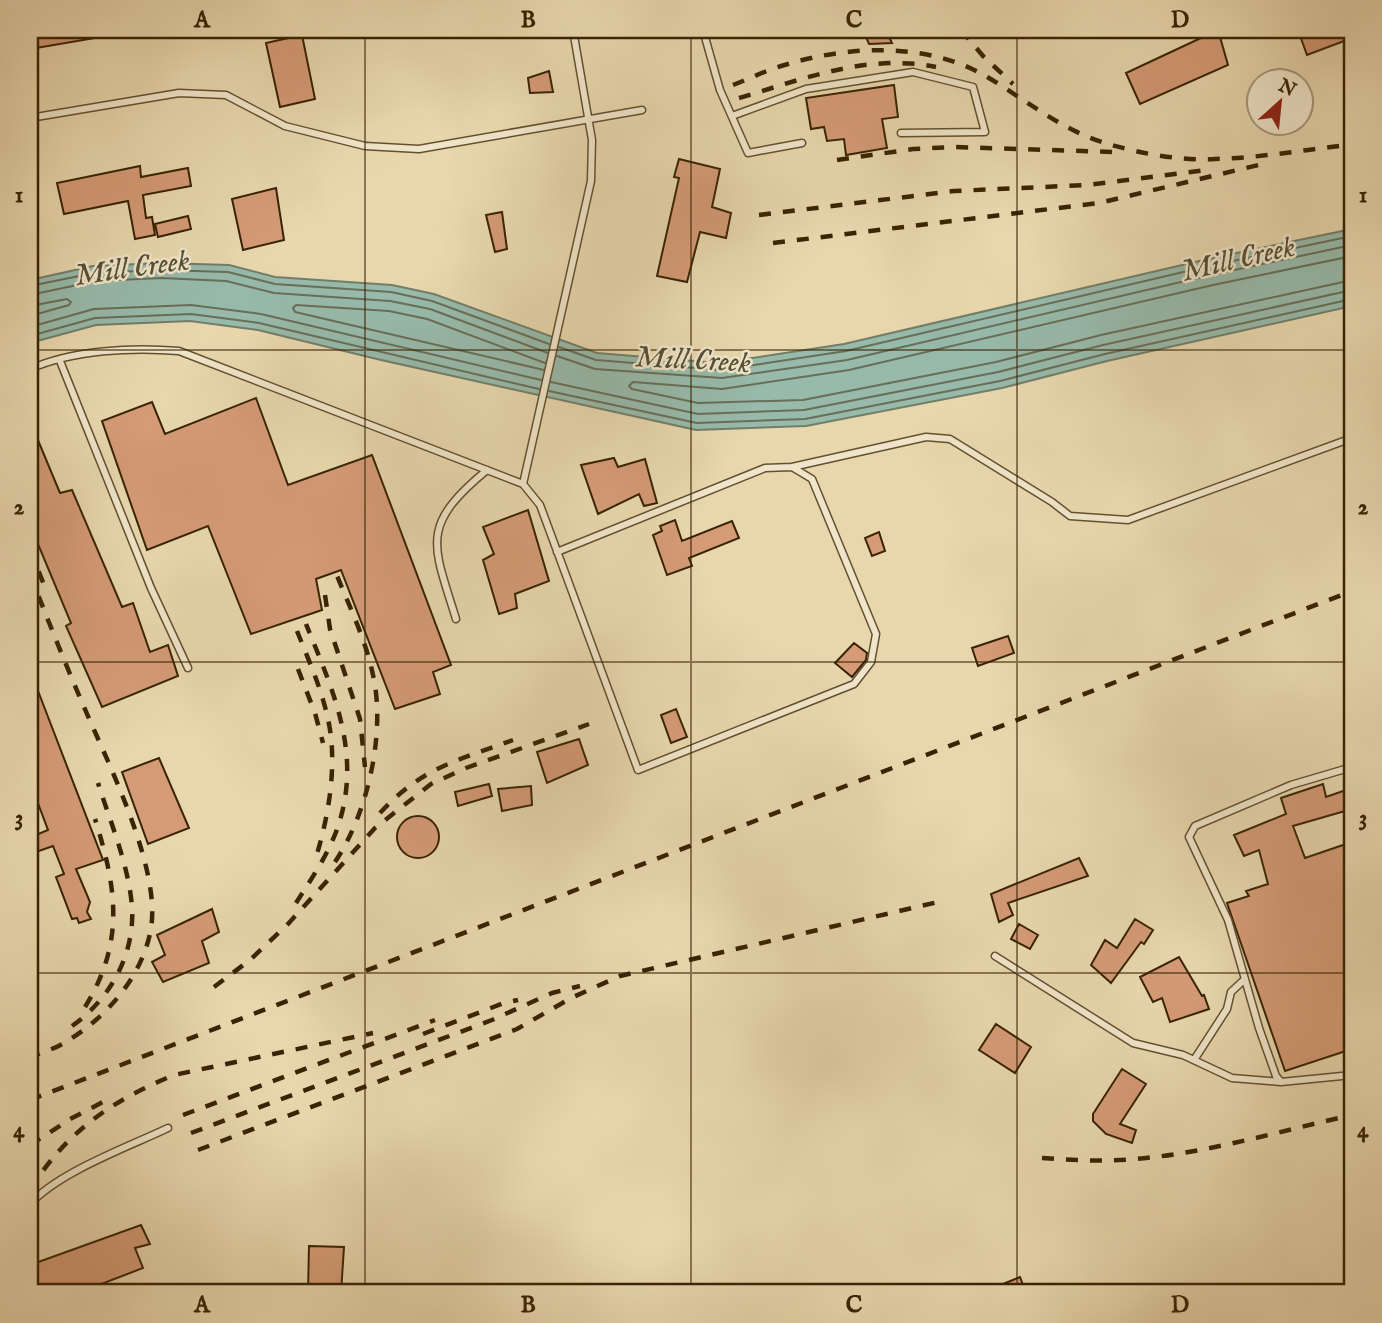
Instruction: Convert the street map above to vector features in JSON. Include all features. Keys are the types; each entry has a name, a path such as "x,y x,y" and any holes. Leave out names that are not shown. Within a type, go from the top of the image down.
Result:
{"lane":[{"path":"523,484 591,181 592,140 573,30"},
{"path":"703,30 720,90 748,153 802,143"},
{"path":"732,116 806,89 913,72 973,87 985,132 901,133"},
{"path":"30,118 178,93 226,95 285,126 365,146 419,149 642,110"},
{"path":"30,369 99,351 148,348 178,351 523,484 540,505 638,770 854,684 871,662 876,634 812,479 792,467"},
{"path":"60,361 151,588 188,668"},
{"path":"557,552 765,468 792,467 926,438 950,439 1040,494 1070,516 1128,520 1352,438"},
{"path":"456,619 436,553 436,539 441,522 453,503 487,470"},
{"path":"1281,1082 1276,1076 1228,920 1189,837 1195,826 1291,785 1352,767"},
{"path":"995,956 1133,1044 1183,1055 1232,1078 1281,1082 1352,1075"},
{"path":"1194,1060 1227,1009 1231,992 1245,979"},
{"path":"30,1205 43,1191 80,1170 168,1128"}],"water":[{"name":"Mill Creek","path":"1352,229 1352,306 1107,361 1002,388 806,426 696,430 258,330 190,321 96,325 30,343 30,280 93,266 162,263 229,265 275,277 392,285 434,294 597,353 719,363 844,344 1208,259"}],"building":[{"path":"30,30 107,30 107,36 30,49"},
{"path":"863,30 886,30 892,43 869,44"},
{"path":"1218,30 1228,65 1140,104 1126,73"},
{"path":"1298,30 1352,30 1352,38 1307,55"},
{"path":"302,35 315,99 280,107 266,43"},
{"path":"549,71 553,92 530,93 528,78"},
{"path":"894,85 898,117 882,119 887,148 846,155 844,139 827,141 824,127 811,129 806,98"},
{"path":"679,159 720,169 712,207 731,213 726,238 700,232 687,282 657,276 679,178 674,177"},
{"path":"140,166 141,177 188,168 191,186 143,195 146,218 152,217 155,235 135,239 128,201 64,214 57,183"},
{"path":"276,188 284,240 243,250 232,199"},
{"path":"502,212 507,249 495,252 486,215"},
{"path":"188,216 191,229 158,237 155,224"},
{"path":"256,398 288,485 372,455 451,665 433,672 440,694 395,709 341,570 316,579 322,610 251,634 208,526 147,550 102,421 152,402 165,434"},
{"path":"30,421 60,493 72,490 122,607 133,603 150,652 168,645 178,676 102,707 66,626 71,623 30,525"},
{"path":"614,458 618,467 645,459 657,503 644,506 639,494 598,514 581,465"},
{"path":"528,510 549,581 515,594 517,608 499,614 483,560 494,554 483,527"},
{"path":"675,520 682,541 732,521 739,538 689,558 692,566 667,575 653,535 662,531 660,526"},
{"path":"879,532 885,551 872,556 865,538"},
{"path":"1008,636 1014,653 978,666 972,648"},
{"path":"854,643 867,653 866,660 852,677 835,663"},
{"path":"30,670 103,860 76,869 90,902 87,912 91,919 79,923 77,918 72,919 56,877 64,874 53,846 36,852 31,837 48,830 30,782"},
{"path":"676,709 687,737 671,743 661,715"},
{"path":"579,739 588,765 547,783 537,752"},
{"path":"159,758 189,828 148,844 122,772"},
{"path":"489,784 492,796 458,806 455,792"},
{"path":"1323,784 1326,797 1352,788 1352,809 1293,826 1305,858 1352,842 1352,1049 1285,1071 1227,903 1249,896 1246,891 1268,884 1259,850 1244,856 1234,835 1286,814 1281,798"},
{"path":"531,786 532,805 502,811 498,789"},
{"path":"418,816 433,822 439,837 433,852 418,858 403,852 397,837 403,822"},
{"path":"1079,858 1088,876 1008,903 1013,915 999,922 991,894"},
{"path":"212,909 219,932 202,941 209,963 163,982 152,962 165,955 157,935"},
{"path":"1135,919 1153,930 1111,983 1091,965 1105,940 1117,948"},
{"path":"1019,924 1038,935 1030,949 1011,939"},
{"path":"1179,957 1202,996 1204,995 1209,1009 1170,1022 1162,998 1153,1002 1140,977"},
{"path":"996,1024 1031,1047 1015,1073 979,1050"},
{"path":"1122,1069 1146,1084 1120,1124 1136,1130 1132,1143 1106,1134 1093,1121 1093,1114"},
{"path":"141,1225 150,1244 135,1248 143,1268 78,1293 30,1293 30,1265"},
{"path":"309,1246 344,1247 341,1293 308,1292"},
{"path":"1020,1277 1026,1293 981,1293"}],"railway":[{"path":"961,30 983,56 1013,84"},
{"path":"733,85 781,66 813,58 838,53 890,50 942,58 966,66 1074,131 1118,147 1145,153 1187,159 1215,159 1347,145"},
{"path":"739,98 812,76 860,66 885,63 936,67"},
{"path":"837,160 913,149 953,147 1116,152"},
{"path":"773,243 1099,203 1267,163"},
{"path":"759,215 954,191 1088,185 1207,170"},
{"path":"30,549 44,585"},
{"path":"335,862 347,842 365,796 371,772 377,721 370,662 336,573"},
{"path":"30,574 130,816 141,846 152,904 147,946 131,980 120,995 94,1022 79,1033 56,1047 30,1057"},
{"path":"30,1100 1352,591"},
{"path":"325,595 330,629 360,719 365,767"},
{"path":"296,903 323,860 336,832 344,804 347,778 342,726 306,624"},
{"path":"297,631 323,700 331,740 332,773 325,823 317,854"},
{"path":"298,669 323,743"},
{"path":"214,987 250,960 288,924 375,828 431,784 466,768 589,724"},
{"path":"380,813 410,785 426,775 513,740"},
{"path":"72,1026 98,1003 117,974 124,959 132,925 127,876 98,783"},
{"path":"85,1007 107,960 112,937 112,892 95,819"},
{"path":"198,1150 517,1029 571,998 620,976 938,902"},
{"path":"191,1133 492,1020 552,993 580,986"},
{"path":"423,1034 518,1000"},
{"path":"183,1115 435,1020"},
{"path":"30,1190 59,1151 92,1120 151,1085 174,1075 373,1033"},
{"path":"30,1145 103,1102"},
{"path":"1042,1158 1112,1160 1162,1156 1217,1147 1352,1115"}]}
